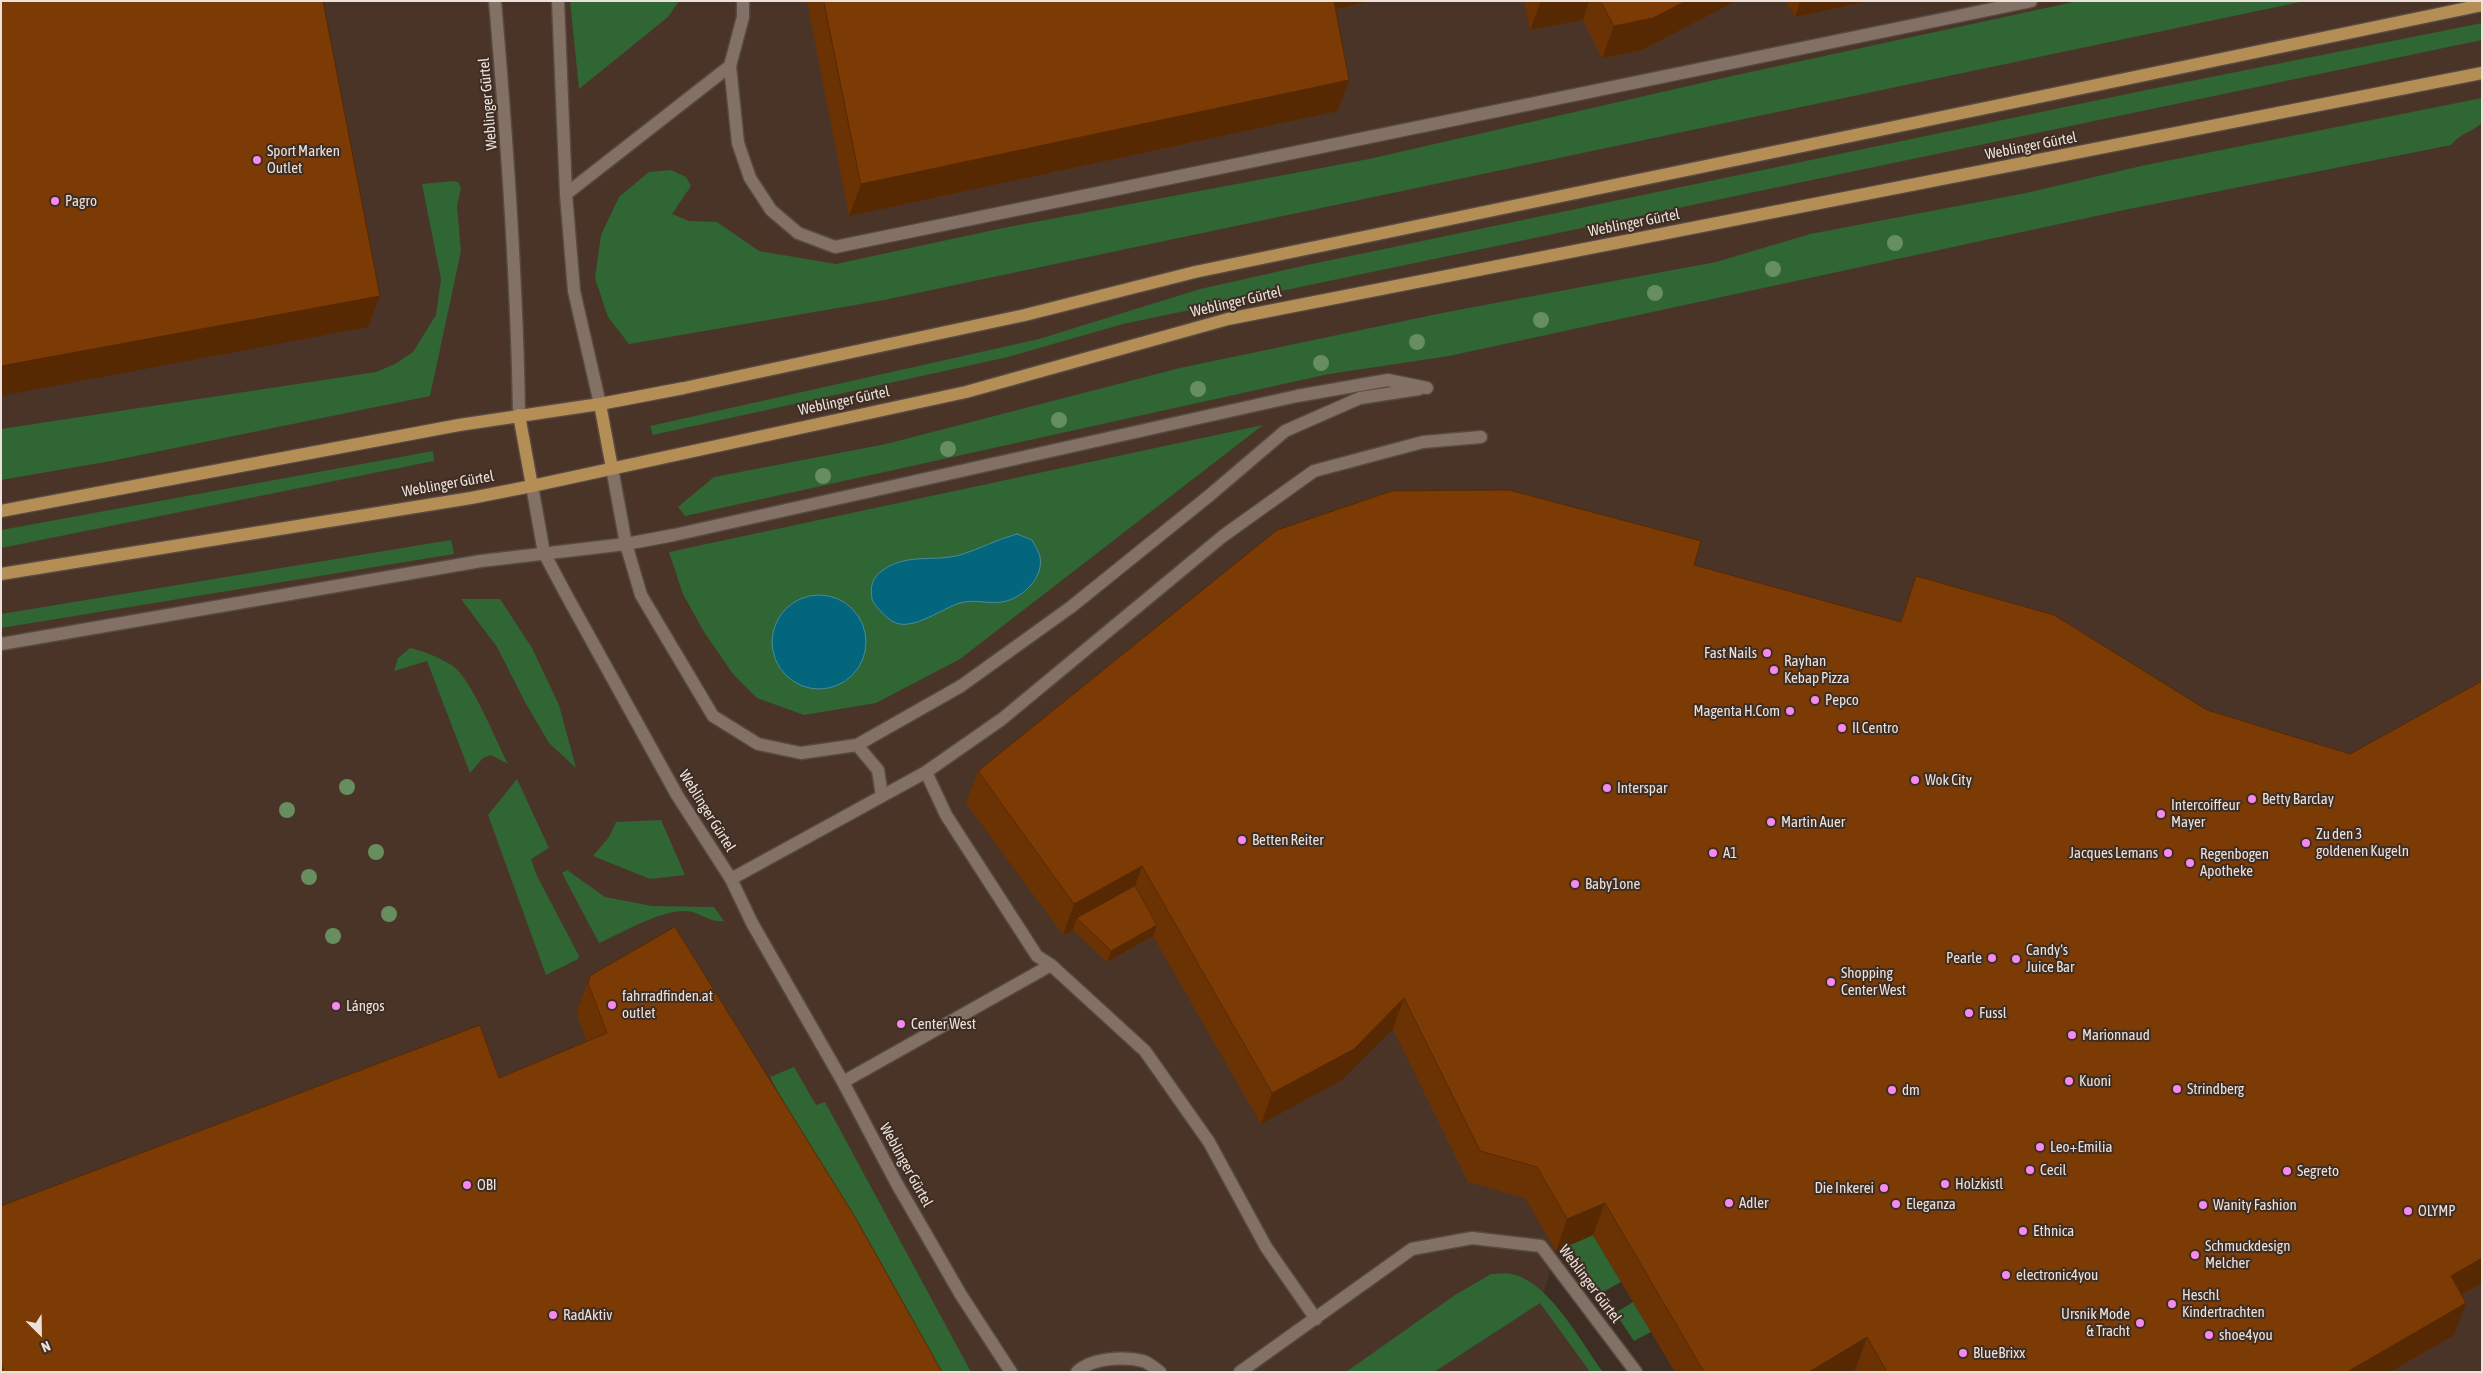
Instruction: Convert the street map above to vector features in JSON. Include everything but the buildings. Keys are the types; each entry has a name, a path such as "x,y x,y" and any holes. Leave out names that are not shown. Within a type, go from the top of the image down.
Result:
{"main road":[{"path":"1,511 519,415 600,404 1025,315 1195,272 2482,5"},
{"name":"Weblinger Gürtel","path":"1,574 470,498 532,486 966,392 1228,319 2482,73"},
{"path":"600,404 612,468"},
{"path":"519,415 532,486"}],"lane":[{"name":"Weblinger Gürtel","path":"496,1 510,168 516,291 519,415"},
{"path":"558,1 566,194 574,291 600,404"},
{"path":"743,1 743,17 730,66 738,143 750,178 771,210 798,233 835,247 2031,1"},
{"path":"566,194 730,66"},
{"path":"1,644 481,560 626,544 693,531 1297,396 1388,380 1427,388 1360,398 1285,431 1071,608 961,686 857,745 801,753 758,744 713,716 641,595 626,544 612,468"},
{"path":"731,879 926,772 1002,719 1223,536 1314,471 1423,442 1481,437"},
{"name":"Weblinger Gürtel","path":"532,486 544,553 677,794 731,879 756,931 843,1082 897,1184 951,1278 1012,1372"},
{"path":"857,745 878,770 882,796"},
{"path":"926,772 946,815 1037,956 1051,965 1145,1050 1208,1142 1266,1247 1316,1319"},
{"path":"843,1082 1051,965"},
{"name":"Weblinger Gürtel","path":"1240,1372 1412,1249 1472,1238 1541,1246 1636,1372"},
{"path":"1077,1372 1081,1368 1112,1358 1144,1361 1160,1372"}],"shaded area":[{"path":"1,1 2482,1 2482,1372 1675,1372 1593,1235 1556,1251 1541,1303 1590,1372 1,1372"}],"green space":[{"path":"570,1 679,1 668,17 579,89"},
{"path":"2078,1 2305,1 884,300 629,344 608,317 595,278 601,235 619,197 649,172 671,170 686,177 691,186 672,214 689,221 717,222 759,251 836,264 1003,228 1369,159 1732,76"},
{"path":"2482,23 2482,40 1123,324 1008,357 653,435 650,426 1039,339 1200,289 1307,265 2156,88"},
{"path":"2482,98 2482,123 2458,138 2451,145 2124,210 1449,356 1329,374 685,516 678,507 714,477 886,444 1180,368 1447,312 1716,262 1810,234 2026,193 2141,166"},
{"path":"458,182 461,188 457,206 461,251 430,396 111,461 1,480 1,429 376,372 395,364 413,352 436,315 441,279 422,184"},
{"path":"1263,425 960,659 876,703 804,715 757,698 733,674 704,632 683,594 669,552"},
{"path":"433,451 434,461 1,548 1,530"},
{"path":"451,540 454,554 1,628 1,614"},
{"path":"461,599 500,599 532,648 559,705 576,768 549,743 525,702 497,647"},
{"path":"410,648 438,658 453,666 460,673 476,697 508,764 491,755 483,758 470,773 427,661 394,671 398,658"},
{"path":"517,779 549,848 531,859 537,876 579,956 578,959 546,975 488,815"},
{"path":"661,820 685,875 650,879 593,856 609,837 616,822"},
{"path":"567,870 605,897 652,906 714,907 724,921 714,920 692,912 677,911 654,918 599,943 562,873"},
{"path":"794,1067 816,1105 825,1102 971,1372 928,1372 770,1077"},
{"path":"1593,1235 1621,1282 1601,1293 1569,1245"},
{"path":"1491,1274 1511,1274 1525,1279 1538,1288 1563,1314 1603,1372 1590,1372 1540,1303 1434,1372 1346,1372 1455,1295"},
{"path":"1633,1302 1651,1332 1634,1341 1615,1313"}],"water":[{"path":"1017,534 1032,540 1039,553 1041,562 1036,578 1031,585 1010,600 1002,602 971,601 960,603 911,624 896,623 873,602 871,590 874,579 879,573 892,565 901,561 960,555"},
{"path":"819,595 837,598 852,609 863,624 866,642 863,660 852,675 837,686 819,689 801,686 786,675 775,660 772,642 775,624 786,609 801,598"}],"place":[{"name":"Sport Marken Outlet","path":"257,160"},
{"name":"Pagro","path":"55,201"},
{"name":"Fast Nails","path":"1767,653"},
{"name":"Rayhan Kebap Pizza","path":"1774,670"},
{"name":"Pepco","path":"1815,700"},
{"name":"Magenta H.Com","path":"1790,711"},
{"name":"Il Centro","path":"1842,728"},
{"name":"Wok City","path":"1915,780"},
{"name":"Interspar","path":"1607,788"},
{"name":"Betty Barclay","path":"2252,799"},
{"name":"Intercoiffeur Mayer","path":"2161,814"},
{"name":"Martin Auer","path":"1771,822"},
{"name":"Betten Reiter","path":"1242,840"},
{"name":"Zu den 3 goldenen Kugeln","path":"2306,843"},
{"name":"A1","path":"1713,853"},
{"name":"Jacques Lemans","path":"2168,853"},
{"name":"Regenbogen Apotheke","path":"2190,863"},
{"name":"Baby1one","path":"1575,884"},
{"name":"Pearle","path":"1992,958"},
{"name":"Candy‘s Juice Bar","path":"2016,959"},
{"name":"Shopping Center West","path":"1831,982"},
{"name":"fahrradfinden.at outlet","path":"612,1005"},
{"name":"Lángos","path":"336,1006"},
{"name":"Fussl","path":"1969,1013"},
{"name":"Center West","path":"901,1024"},
{"name":"Marionnaud","path":"2072,1035"},
{"name":"Kuoni","path":"2069,1081"},
{"name":"Strindberg","path":"2177,1089"},
{"name":"dm","path":"1892,1090"},
{"name":"Leo+Emilia","path":"2040,1147"},
{"name":"Cecil","path":"2030,1170"},
{"name":"Segreto","path":"2287,1171"},
{"name":"Holzkistl","path":"1945,1184"},
{"name":"OBI","path":"467,1185"},
{"name":"Die Inkerei","path":"1884,1188"},
{"name":"Adler","path":"1729,1203"},
{"name":"Eleganza","path":"1896,1204"},
{"name":"Wanity Fashion","path":"2203,1205"},
{"name":"OLYMP","path":"2408,1211"},
{"name":"Ethnica","path":"2023,1231"},
{"name":"Schmuckdesign Melcher","path":"2195,1255"},
{"name":"electronic4you","path":"2006,1275"},
{"name":"Heschl Kindertrachten","path":"2172,1304"},
{"name":"RadAktiv","path":"553,1315"},
{"name":"Ursnik Mode & Tracht","path":"2140,1323"},
{"name":"shoe4you","path":"2209,1335"},
{"name":"BlueBrixx","path":"1963,1353"}]}
